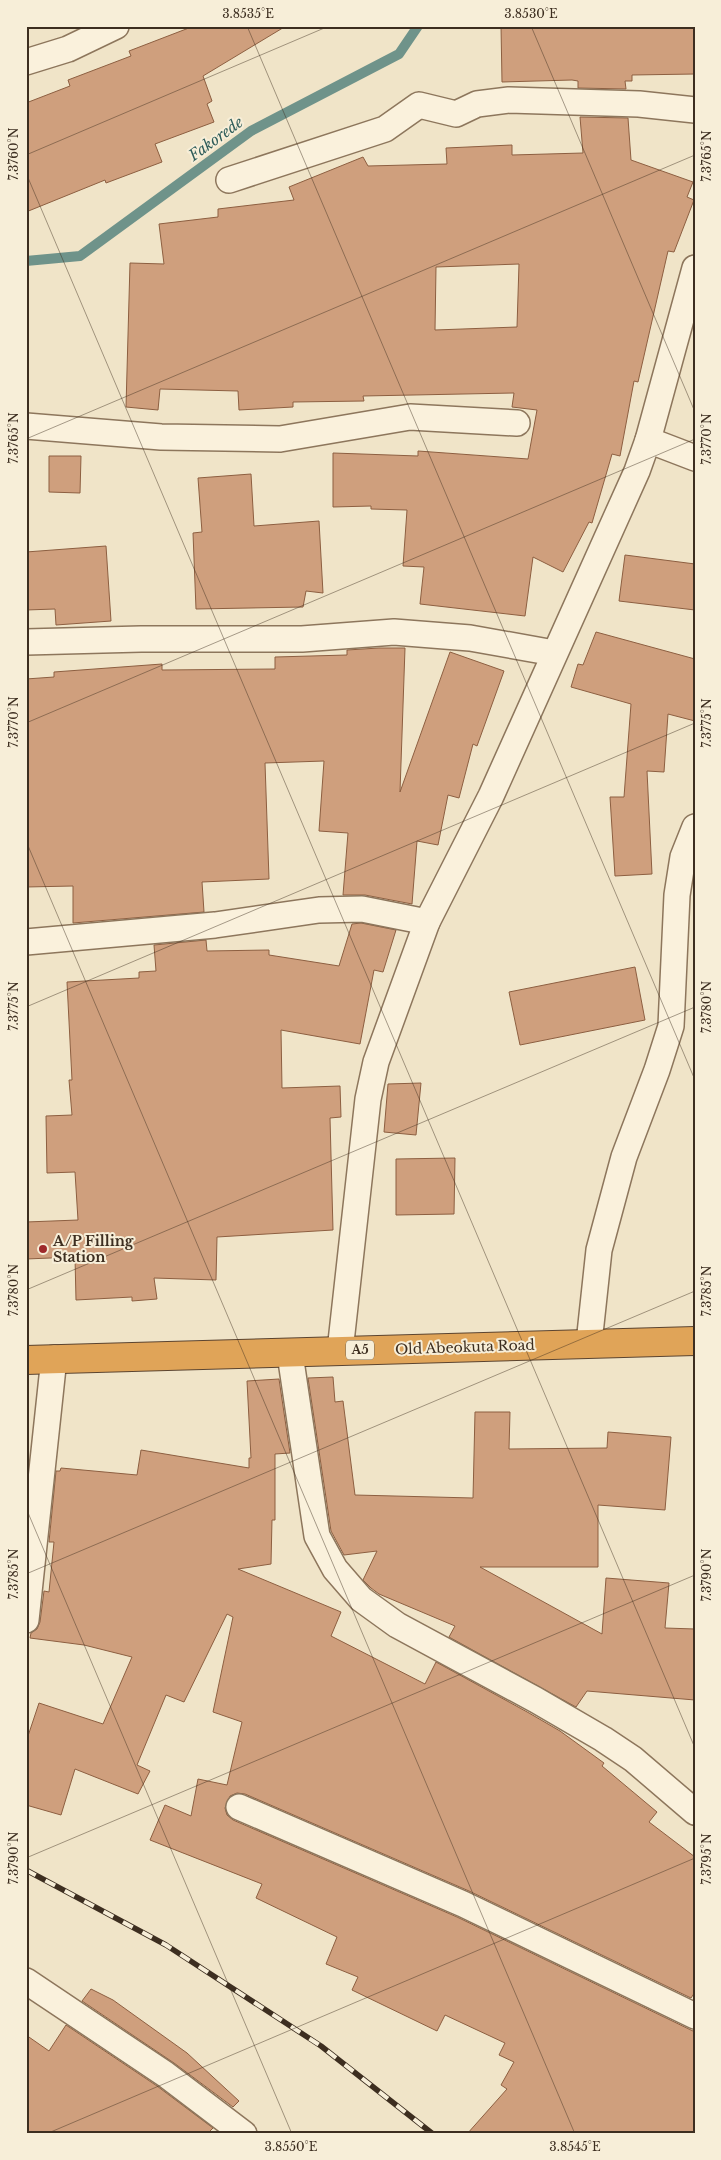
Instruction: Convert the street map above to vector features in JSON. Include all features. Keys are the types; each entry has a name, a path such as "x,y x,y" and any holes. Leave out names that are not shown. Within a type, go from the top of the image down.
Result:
{"highway":[{"name":"Old Abeokuta Road","path":"26,1360 695,1341"}],"street":[{"path":"26,62 68,49 116,26"},
{"path":"229,180 385,129 419,105 456,114 477,104 509,100 639,104 695,110"},
{"path":"340,1350 368,1100 376,1062 427,922 491,796 637,471 648,440 695,268"},
{"path":"26,426 161,437 280,439 410,417 517,423"},
{"path":"648,440 695,458"},
{"path":"26,642 141,639 302,639 394,632 470,638 554,653"},
{"path":"589,1343 599,1250 624,1157 658,1070 671,1026 677,895 683,857 695,826"},
{"path":"26,942 215,925 319,910 362,909 427,922"},
{"path":"290,1354 317,1536 335,1569 361,1599 397,1625 603,1739 633,1758 695,1812"},
{"path":"26,1620 54,1358"},
{"path":"239,1807 463,1904 695,2016"},
{"path":"26,1982 164,2074 244,2134"}],"building":[{"path":"194,26 286,26 203,76 212,101 207,104 214,122 155,144 162,162 106,183 105,180 26,212 26,103 70,86 68,80 131,56 129,51"},
{"path":"501,26 695,26 695,74 632,75 632,81 625,81 626,89 578,88 578,81 572,80 502,82"},
{"path":"580,117 628,118 631,160 693,182 687,197 694,200 674,252 668,251 638,382 634,381 620,456 612,454 592,523 589,522 563,572 533,557 525,616 420,604 424,567 403,566 407,510 371,509 371,506 333,507 333,453 418,456 418,451 528,459 537,410 512,407 514,393 363,396 364,401 293,402 293,407 239,410 238,391 160,389 158,410 126,407 130,263 164,264 159,224 218,217 218,209 294,200 289,187 363,157 368,166 447,164 446,148 512,145 512,155 583,153","holes":["519,264 517,327 435,330 436,267"]},
{"path":"49,456 81,456 80,493 49,492"},
{"path":"251,474 254,526 319,521 323,593 306,591 303,607 196,609 193,533 202,532 198,478"},
{"path":"106,546 111,621 56,625 55,609 26,610 26,552"},
{"path":"625,555 695,564 695,610 619,601"},
{"path":"596,632 695,659 695,721 668,714 664,772 647,771 652,874 615,876 610,797 624,797 631,704 571,687 578,664 583,665"},
{"path":"405,648 400,792 450,652 504,671 477,746 473,744 459,798 448,795 438,845 417,841 412,904 365,895 343,895 348,833 319,831 324,761 265,763 269,879 202,882 204,912 73,923 73,886 26,887 26,679 54,677 54,672 162,664 162,670 275,669 275,657 347,655 347,650"},
{"path":"361,923 396,930 383,972 374,970 360,1044 281,1030 282,1088 340,1086 341,1117 330,1118 333,1230 217,1237 216,1280 154,1278 157,1299 132,1301 132,1297 76,1300 75,1257 26,1259 26,1222 78,1220 75,1172 47,1173 46,1116 72,1115 69,1080 72,1080 67,982 139,978 139,972 156,971 154,945 206,940 207,951 269,950 269,955 339,966 352,924"},
{"path":"635,967 645,1020 520,1045 509,992"},
{"path":"421,1083 416,1135 384,1132 388,1084"},
{"path":"455,1158 454,1214 396,1215 396,1159"},
{"path":"333,1377 335,1402 343,1401 355,1495 473,1498 475,1412 510,1412 509,1449 607,1448 608,1432 671,1437 665,1510 598,1505 598,1567 480,1567 602,1634 606,1578 669,1583 665,1628 695,1629 695,1700 587,1691 576,1707 449,1637 455,1626 379,1594 371,1588 363,1580 377,1551 344,1555 331,1531 308,1378"},
{"path":"279,1379 290,1453 275,1454 275,1520 272,1520 271,1564 238,1569 341,1612 331,1636 425,1684 436,1662 529,1713 560,1731 604,1763 602,1766 657,1812 649,1822 695,1857 695,1992 691,1998 469,1891 245,1794 237,1793 230,1796 225,1808 227,1815 233,1820 457,1917 695,2032 695,2134 467,2134 507,2089 501,2085 514,2062 499,2055 505,2043 445,2015 437,2031 352,1990 358,1977 326,1964 337,1937 256,1898 262,1884 150,1840 165,1805 191,1816 198,1779 227,1785 242,1722 213,1712 233,1617 227,1614 184,1702 166,1695 137,1765 150,1771 138,1794 75,1769 61,1815 26,1805 26,1742 39,1703 103,1724 132,1657 84,1645 30,1638 31,1633 37,1629 40,1622 44,1591 49,1592 54,1542 49,1542 56,1471 60,1471 61,1468 137,1475 141,1450 249,1468 249,1458 251,1458 247,1381"},
{"path":"91,1989 113,2000 187,2053 239,2101 233,2107 174,2063 82,2001"},
{"path":"66,2025 157,2086 213,2128 207,2134 26,2134 26,2035 49,2051"}],"waterway":[{"name":"Fakorede","path":"26,261 80,256 251,131 399,54 418,26"}],"railway":[{"path":"26,1870 166,1945 321,2046 433,2134"}],"place":[{"name":"A/P Filling Station","path":"43,1249"}]}
